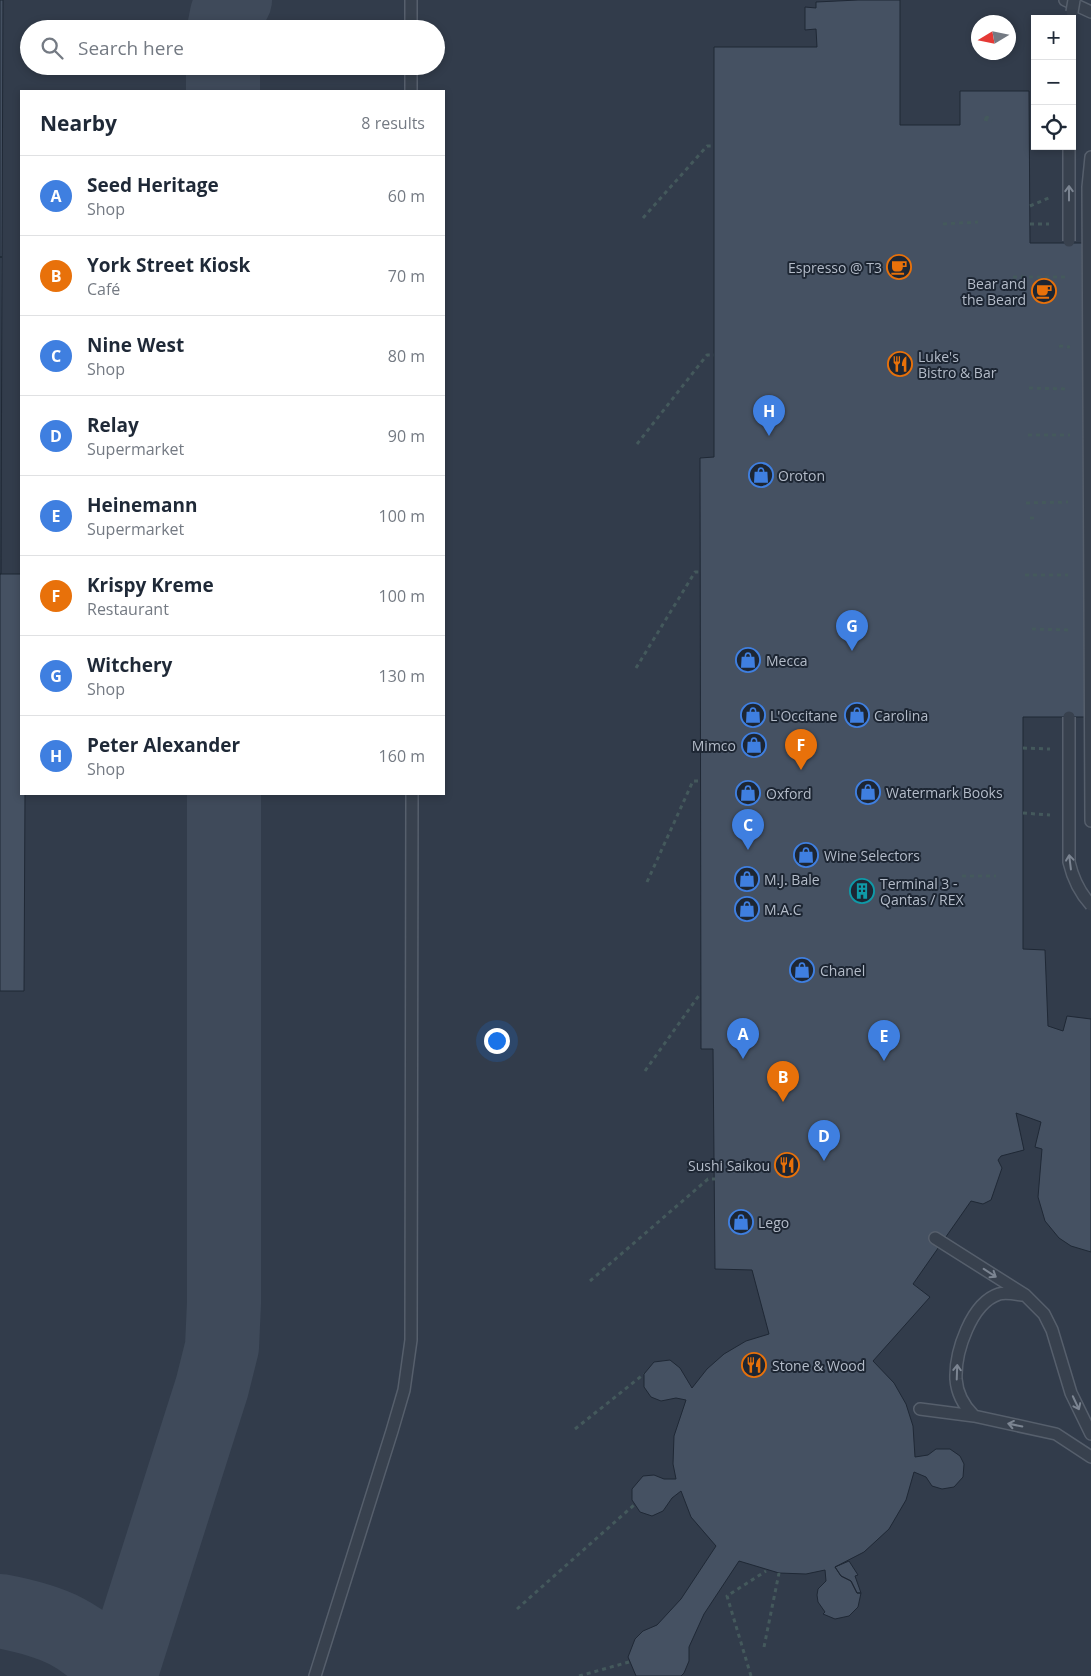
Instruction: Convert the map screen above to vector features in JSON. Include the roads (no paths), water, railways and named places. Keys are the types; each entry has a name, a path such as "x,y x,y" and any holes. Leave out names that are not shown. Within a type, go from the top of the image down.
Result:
{"lane":[{"path":"1065,0 1091,12"},
{"path":"1072,15 1074,0"},
{"path":"408,1 410,20"},
{"path":"411,75 411,90"},
{"path":"1069,150 1069,240"},
{"path":"1091,157 1088,179 1091,821"},
{"path":"1069,718 1069,862 1073,878 1080,892 1091,905"},
{"path":"314,1676 395,1423 404,1390 411,1340 412,795"},
{"path":"935,1238 1025,1296 1044,1314 1052,1330 1071,1393 1091,1434"},
{"path":"974,1416 966,1408 959,1395 956,1379 957,1362 965,1332 978,1310 988,1300 999,1294 1025,1296"},
{"path":"920,1409 974,1416 1056,1434 1091,1457"}],"place":[{"name":"Espresso @ T3","path":"899,267"},
{"name":"Bear and the Beard","path":"1044,291"},
{"name":"Luke's Bistro & Bar","path":"900,364"},
{"name":"Peter Alexander","path":"769,436"},
{"name":"Oroton","path":"761,475"},
{"name":"Witchery","path":"852,651"},
{"name":"Mecca","path":"748,660"},
{"name":"L'Occitane","path":"753,715"},
{"name":"Carolina","path":"857,715"},
{"name":"Mimco","path":"754,745"},
{"name":"Krispy Kreme","path":"801,770"},
{"name":"Watermark Books","path":"868,792"},
{"name":"Oxford","path":"748,793"},
{"name":"Nine West","path":"748,850"},
{"name":"Wine Selectors","path":"806,855"},
{"name":"M.J. Bale","path":"747,879"},
{"name":"Terminal 3 - Qantas / REX","path":"862,891"},
{"name":"M.A.C","path":"747,909"},
{"name":"Chanel","path":"802,970"},
{"name":"Seed Heritage","path":"743,1059"},
{"name":"Heinemann","path":"884,1061"},
{"name":"York Street Kiosk","path":"783,1102"},
{"name":"Relay","path":"824,1161"},
{"name":"Sushi Saikou","path":"787,1165"},
{"name":"Lego","path":"741,1222"},
{"name":"Stone & Wood","path":"754,1365"}]}
